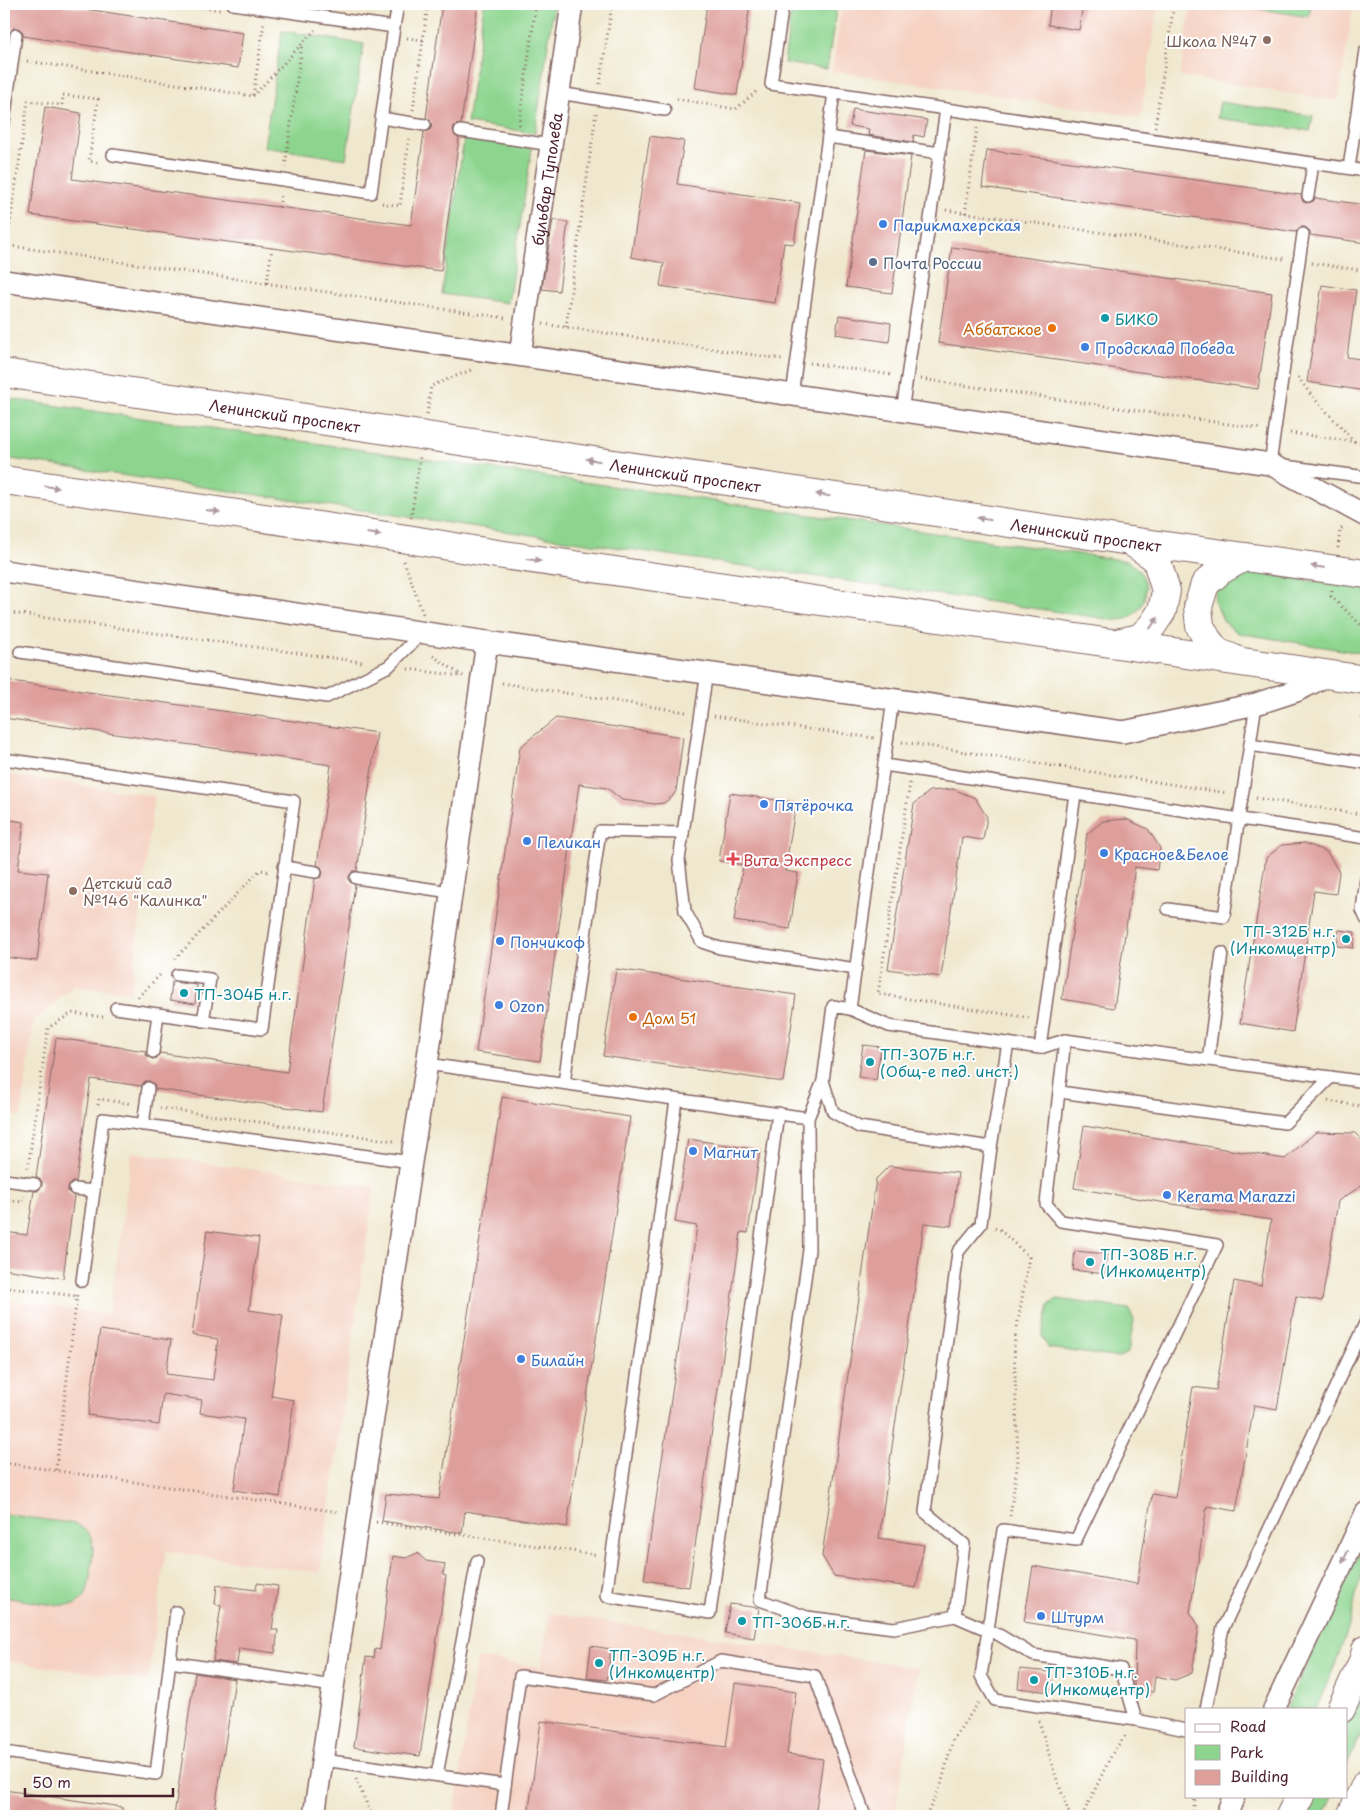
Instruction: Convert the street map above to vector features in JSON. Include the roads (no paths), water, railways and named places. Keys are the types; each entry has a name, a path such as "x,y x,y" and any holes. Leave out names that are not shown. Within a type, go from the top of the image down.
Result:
{"main road":[{"name":"Ленинский проспект","path":"4,373 1130,541 1366,574"},
{"path":"4,480 497,554 1366,680"},
{"path":"1113,644 1140,638 1152,626 1162,610 1166,590 1156,558 1130,541"},
{"path":"1239,661 1217,652 1207,639 1200,626 1198,607 1205,584 1221,570 1244,557"},
{"path":"1341,1708 1364,1659 1366,1650"},
{"path":"1351,1816 1366,1784"},
{"path":"1290,1816 1299,1798"}],"street":[{"name":"бульвар Туполева","path":"520,355 572,4"},
{"path":"4,281 1270,464 1366,516"},
{"path":"4,571 1123,732 1256,704 1296,690 1330,674"},
{"path":"314,1816 410,1162 427,1064 487,642"},
{"path":"1274,1708 1366,1514"},
{"path":"1226,1816 1233,1798"}],"lane":[{"path":"233,4 394,27"},
{"path":"111,160 371,192 398,4"},
{"path":"783,4 771,84 1366,171"},
{"path":"4,121 16,34"},
{"path":"1349,168 1366,50"},
{"path":"559,93 598,100 667,104"},
{"path":"792,394 834,93"},
{"path":"902,412 946,109"},
{"path":"381,118 425,125"},
{"path":"460,131 551,145"},
{"path":"828,137 940,152"},
{"path":"1308,196 1313,163"},
{"path":"1302,234 1270,464 1366,477"},
{"path":"20,652 327,697 389,666 427,633"},
{"path":"707,672 679,860 685,911 702,942 720,948 856,968"},
{"path":"850,1008 893,699"},
{"path":"1168,909 1224,917 1256,704"},
{"path":"1250,745 1366,763"},
{"path":"4,759 294,801 262,1029 121,1008"},
{"path":"884,765 1366,838"},
{"path":"1040,1048 1075,794"},
{"path":"564,1083 600,831 682,833"},
{"path":"284,870 316,872"},
{"path":"356,878 450,892"},
{"path":"1366,880 1362,910 1366,919"},
{"path":"1208,1060 1222,953"},
{"path":"177,975 210,979 203,1021"},
{"path":"1136,1720 1121,1668 1033,1655 999,1635 988,1632 955,1616 894,1628 807,1617 760,1600 809,1250 808,1118 823,1081 833,1006 850,1008 889,1026 1040,1048 1065,1040 1366,1082"},
{"path":"153,1052 158,1014"},
{"path":"1065,1040 1046,1204 1061,1221 1217,1245 1076,1540 1003,1530 981,1676 995,1700 1136,1720 1185,1730"},
{"path":"955,1616 964,1544 925,1512 958,1252 981,1224 1008,1043"},
{"path":"427,1064 808,1118"},
{"path":"1060,1092 1284,1123 1331,1077"},
{"path":"823,1081 833,1112 859,1127 991,1147"},
{"path":"143,1125 148,1088"},
{"path":"676,1100 606,1596 710,1613 778,1114"},
{"path":"82,1281 103,1119 410,1162"},
{"path":"4,1180 30,1183"},
{"path":"75,1189 94,1190"},
{"path":"1206,1708 1223,1628 1366,1321"},
{"path":"437,1775 477,1561"},
{"path":"4,1752 156,1774 176,1612"},
{"path":"501,1816 520,1676 654,1695 721,1661 815,1676 865,1816"},
{"path":"170,1662 333,1686"},
{"path":"323,1760 505,1785"}],"place":[{"name":"Школа №47","path":"1267,40"},
{"name":"Парикмахерская","path":"883,224"},
{"name":"Почта России","path":"873,262"},
{"name":"БИКО","path":"1105,318"},
{"name":"Аббатское","path":"1052,328"},
{"name":"Продсклад Победа","path":"1085,347"},
{"name":"Пятёрочка","path":"764,804"},
{"name":"Пеликан","path":"527,841"},
{"name":"Красное&Белое","path":"1104,853"},
{"name":"Вита Экспресс","path":"733,859"},
{"name":"Детский сад №146 \"Калинка\"","path":"73,891"},
{"name":"ТП-312Б н.г. (Инкомцентр)","path":"1346,939"},
{"name":"Пончикоф","path":"500,941"},
{"name":"ТП-304Б н.г.","path":"184,993"},
{"name":"Ozon","path":"499,1005"},
{"name":"Дом 51","path":"633,1017"},
{"name":"ТП-307Б н.г. (Общ-е пед. инст.)","path":"870,1062"},
{"name":"Магнит","path":"693,1151"},
{"name":"Kerama Marazzi","path":"1167,1195"},
{"name":"ТП-308Б н.г. (Инкомцентр)","path":"1090,1262"},
{"name":"Билайн","path":"521,1359"},
{"name":"Штурм","path":"1041,1616"},
{"name":"ТП-306Б н.г.","path":"742,1621"},
{"name":"ТП-309Б н.г. (Инкомцентр)","path":"599,1663"},
{"name":"ТП-310Б н.г. (Инкомцентр)","path":"1034,1680"}]}
